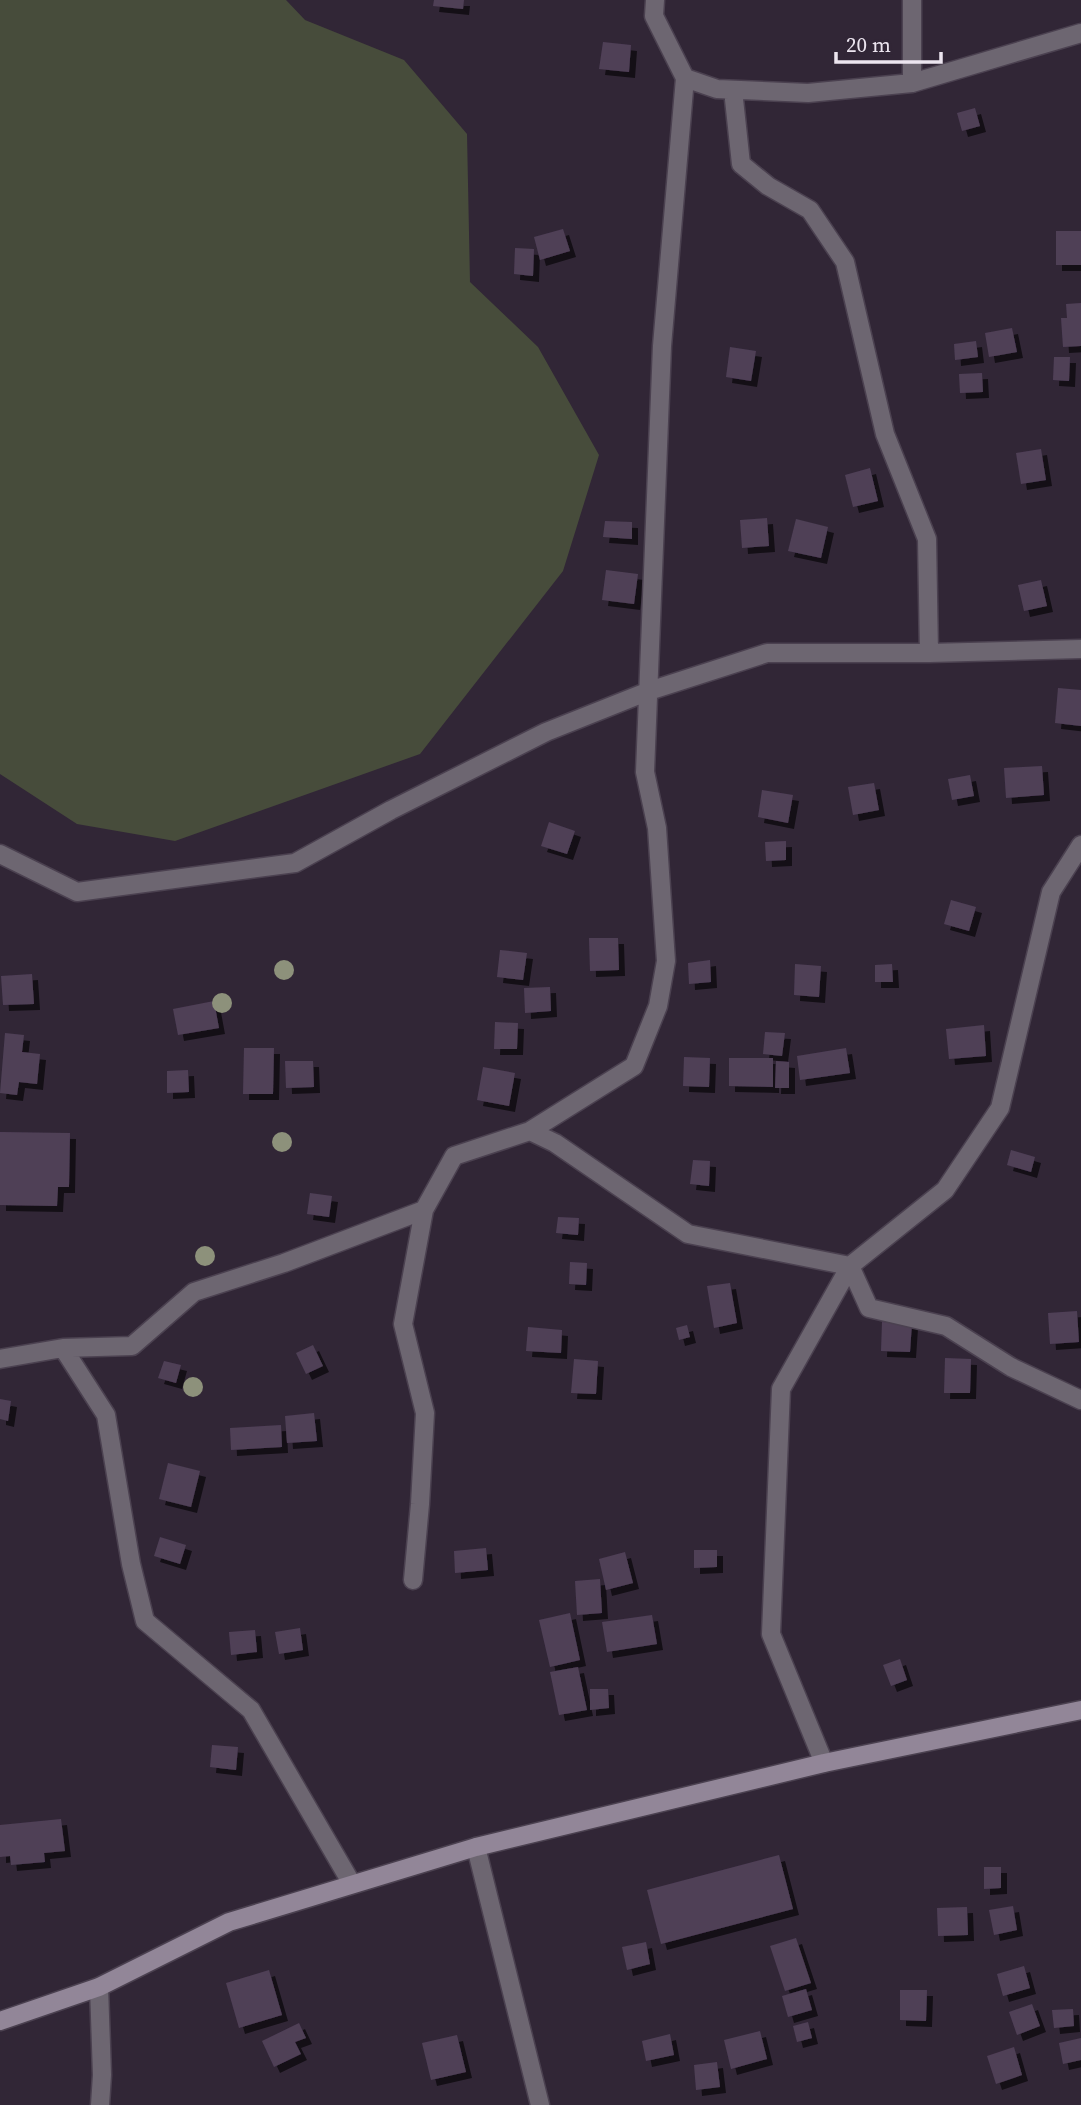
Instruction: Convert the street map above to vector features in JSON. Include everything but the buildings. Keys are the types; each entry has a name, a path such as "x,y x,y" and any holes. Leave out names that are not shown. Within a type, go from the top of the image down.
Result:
{"street":[{"path":"413,1580 425,1413 403,1324 424,1210 454,1156 530,1131 634,1066 658,1006 666,961 657,828 645,772 662,346 685,79 654,16 655,0"},
{"path":"912,0 912,83"},
{"path":"685,79 718,89 808,93 912,83 1081,33"},
{"path":"733,90 741,164 768,186 810,210 845,262 885,434 927,539 929,653"},
{"path":"0,854 77,892 295,863 391,810 546,732 649,691 767,653 1081,649"},
{"path":"824,1763 771,1634 781,1389 850,1266 945,1190 1000,1108 1051,892 1081,845"},
{"path":"530,1131 555,1143 688,1234 850,1266"},
{"path":"0,1359 63,1348 132,1346 194,1292 284,1263 424,1210"},
{"path":"850,1266 869,1308 946,1326 1011,1367 1081,1400"},
{"path":"63,1348 106,1415 131,1564 145,1621 251,1710 352,1884"},
{"path":"0,2021 99,1987 229,1922 475,1847 824,1763 1081,1710"},
{"path":"475,1847 540,2105"},
{"path":"99,1987 102,2075 100,2105"}],"green space":[{"path":"0,0 286,0 305,20 404,60 467,134 470,282 538,347 599,455 563,571 420,754 175,841 77,824 0,774"}]}
